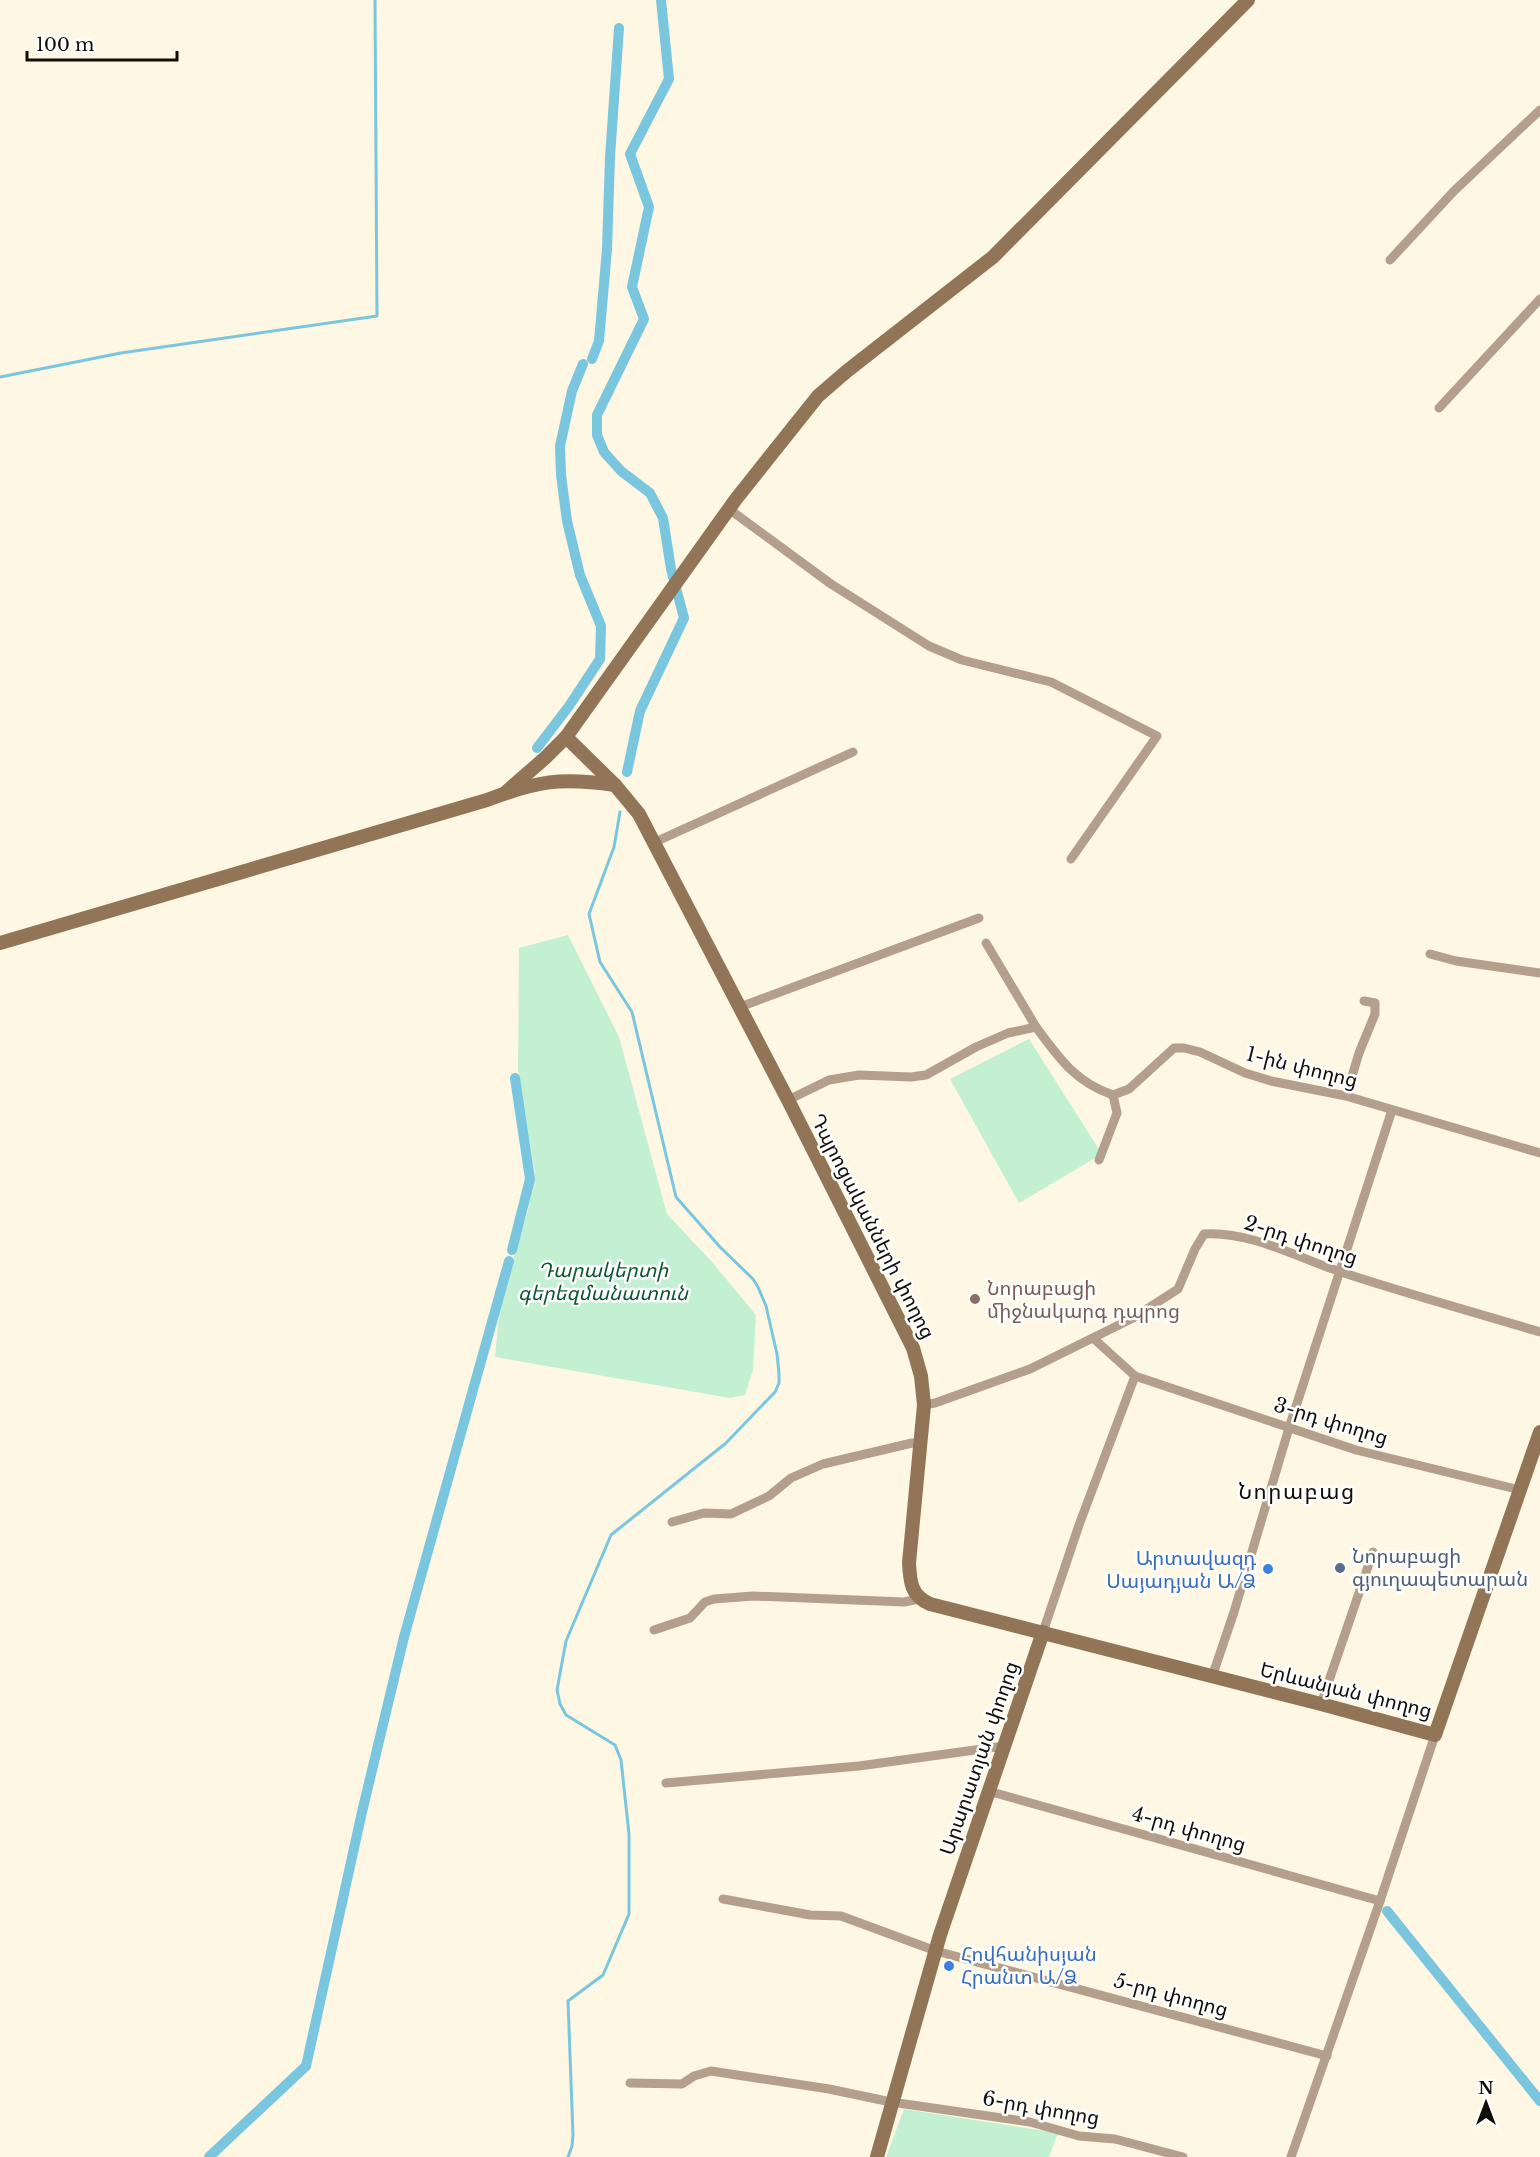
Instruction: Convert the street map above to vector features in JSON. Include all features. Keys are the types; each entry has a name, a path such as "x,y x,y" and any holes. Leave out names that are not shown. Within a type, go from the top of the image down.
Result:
{"main road":[{"path":"505,793 566,737 729,508 818,396 993,257 1248,0"},
{"name":"Դպրոցականների փողոց","path":"566,737 615,785 639,814 788,1100 913,1348 921,1376 924,1405 909,1563 913,1591 919,1599"},
{"path":"0,943 475,804 542,782 579,780 615,785"},
{"name":"Երևանյան փողոց","path":"1043,1632 1435,1735 1540,1432"},
{"path":"919,1599 930,1605 1043,1632"},
{"name":"Արարատյան փողոց","path":"877,2157 936,1950 1043,1632"}],"street":[{"path":"1390,260 1454,191 1540,110"},
{"path":"1439,408 1540,299"},
{"path":"729,508 831,584 929,646 962,660 1051,682 1157,736 1071,859"},
{"path":"653,843 853,752"},
{"path":"740,1007 979,918"},
{"path":"986,943 1036,1027 1075,1074 1095,1089 1113,1095 1117,1113 1099,1160"},
{"path":"1430,954 1456,961 1540,973"},
{"path":"1346,1096 1359,1053 1375,1014 1375,1003 1364,1001"},
{"path":"788,1100 829,1080 859,1075 911,1077 926,1075 976,1047 1008,1033 1036,1027"},
{"name":"1-ին փողոց","path":"1113,1095 1129,1089 1174,1048 1184,1048 1200,1052 1245,1073 1271,1081 1346,1096 1540,1153"},
{"path":"1212,1677 1234,1612 1289,1428 1392,1110"},
{"name":"2-րդ փողոց","path":"924,1405 1030,1369 1133,1318 1178,1289 1204,1234 1220,1233 1261,1244 1340,1272 1540,1332"},
{"path":"1093,1338 1135,1376"},
{"name":"3-րդ փողոց","path":"1135,1376 1356,1450 1520,1490"},
{"name":"Արարատյան փողոց","path":"1043,1632 1135,1376"},
{"path":"672,1522 704,1513 731,1514 769,1496 791,1478 823,1464 912,1443 921,1443"},
{"path":"1321,1704 1373,1552"},
{"path":"654,1630 690,1618 705,1602 714,1599 753,1596 904,1602 919,1599"},
{"path":"1291,2157 1435,1735"},
{"path":"666,1783 859,1766 1004,1746"},
{"name":"4-րդ փողոց","path":"988,1791 1380,1901"},
{"name":"5-րդ փողոց","path":"723,1899 810,1915 840,1916 936,1950 1327,2056"},
{"name":"6-րդ փողոց","path":"630,2083 682,2084 694,2076 711,2071 829,2089 891,2102 1030,2122 1079,2136 1115,2139 1183,2157"}],"green space":[{"name":"Դարակերտի գերեզմանատուն","path":"568,935 619,1037 667,1214 712,1262 756,1315 753,1370 745,1395 730,1398 495,1357 500,1305 528,1210 535,1174 518,1069 519,948"},
{"path":"1029,1039 1102,1154 1019,1203 950,1079"},
{"path":"904,2109 1058,2133 1049,2157 886,2157"}],"waterway":[{"path":"0,377 121,353 377,316 375,0"},
{"path":"627,772 640,711 684,618 671,569 663,518 650,493 621,471 604,452 597,435 597,415 644,319 632,287 649,207 630,154 669,79 661,0"},
{"path":"592,359 599,341 607,249 610,157 619,28"},
{"path":"537,748 569,706 600,659 601,626 580,575 567,521 561,475 560,446 572,391 583,364"},
{"path":"568,2157 573,2135 568,2001 603,1975 629,1914 629,1834 621,1760 615,1745 566,1715 560,1704 557,1690 566,1641 611,1535 726,1443 775,1392 779,1383 777,1354 766,1306 758,1287 676,1197 632,1012 600,962 589,914 614,847 620,812"},
{"path":"512,1250 530,1179 515,1078"},
{"path":"209,2157 306,2066 362,1812 404,1637 509,1261"},
{"path":"1387,1911 1540,2101"}],"place":[{"name":"Նորաբացի միջնակարգ դպրոց","path":"975,1299"},
{"name":"Նորաբացի գյուղապետարան","path":"1340,1568"},
{"name":"Արտավազդ Սայադյան Ա/Ձ","path":"1268,1569"},
{"name":"Հովհանիսյան Հրանտ Ա/Ձ","path":"949,1966"}],"district":[{"name":"Նորաբաց","path":"1297,1491"}]}
